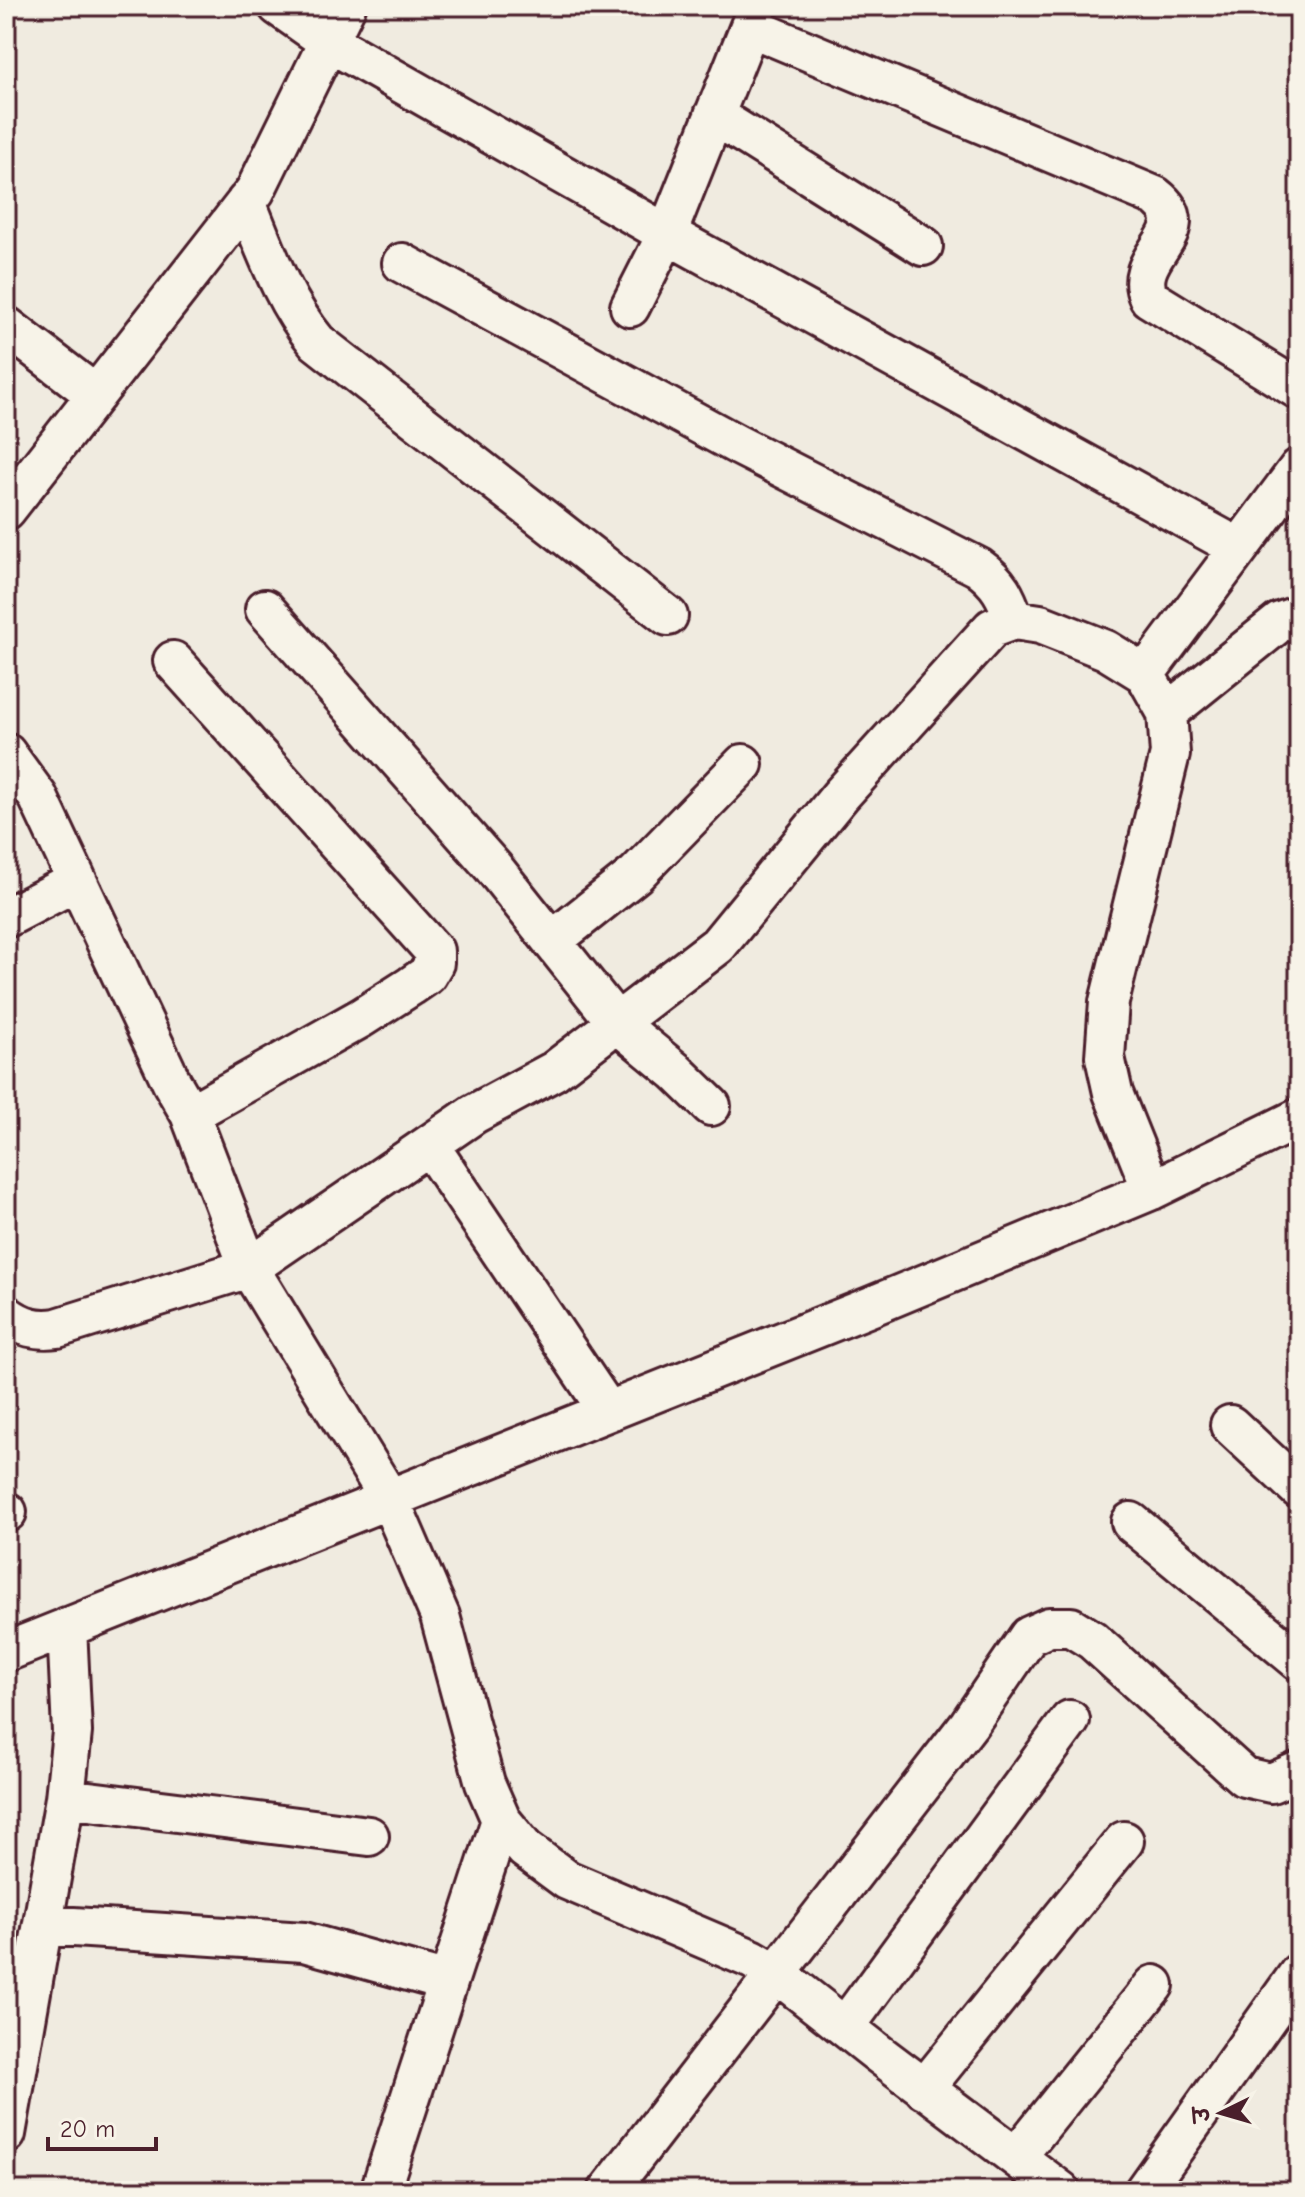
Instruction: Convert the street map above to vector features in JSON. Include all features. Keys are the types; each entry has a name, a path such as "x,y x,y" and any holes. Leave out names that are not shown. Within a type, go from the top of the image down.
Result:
{"street":[{"path":"278,6 329,42 667,234 1239,548"},
{"path":"6,510 255,191 346,6"},
{"path":"630,307 667,234 754,16 1155,196 1168,206 1172,226 1144,275 1144,288 1149,298 1299,390"},
{"path":"714,115 923,246"},
{"path":"246,202 284,295 299,321 317,342 668,616"},
{"path":"402,263 738,445 978,567 1004,591 1014,620"},
{"path":"6,326 96,395"},
{"path":"1145,674 1299,468"},
{"path":"265,609 482,855 617,1023 675,1071 711,1106"},
{"path":"1167,713 1280,622 1299,615"},
{"path":"6,1315 28,1327 42,1330 57,1328 249,1268 474,1114 554,1071 718,945 840,796 992,628 1014,620 1040,624 1106,650 1145,674 1167,713 1170,754 1109,1002 1105,1057 1113,1093 1152,1190"},
{"path":"173,661 434,951 434,963 427,975 411,986 361,1018 190,1114"},
{"path":"6,753 38,797 172,1083 190,1114 249,1268 389,1498 440,1616 478,1760 501,1820 525,1849 567,1880 752,1959 776,1973 1055,2189"},
{"path":"552,941 636,874 743,764"},
{"path":"6,918 77,881"},
{"path":"6,1652 872,1306 1152,1190 1299,1118"},
{"path":"429,1145 608,1411"},
{"path":"1230,1425 1299,1489"},
{"path":"1131,1522 1299,1661"},
{"path":"8,2116 65,1798 72,1732 67,1627"},
{"path":"608,2191 969,1724 1029,1636 1049,1627 1071,1627 1092,1640 1244,1777 1271,1783 1299,1771"},
{"path":"845,2027 1070,1720"},
{"path":"65,1798 369,1836"},
{"path":"380,2191 501,1820"},
{"path":"924,2089 1124,1841"},
{"path":"43,1925 304,1942 448,1982"},
{"path":"1144,2191 1299,1973"},
{"path":"1016,2157 1154,1985"}]}
